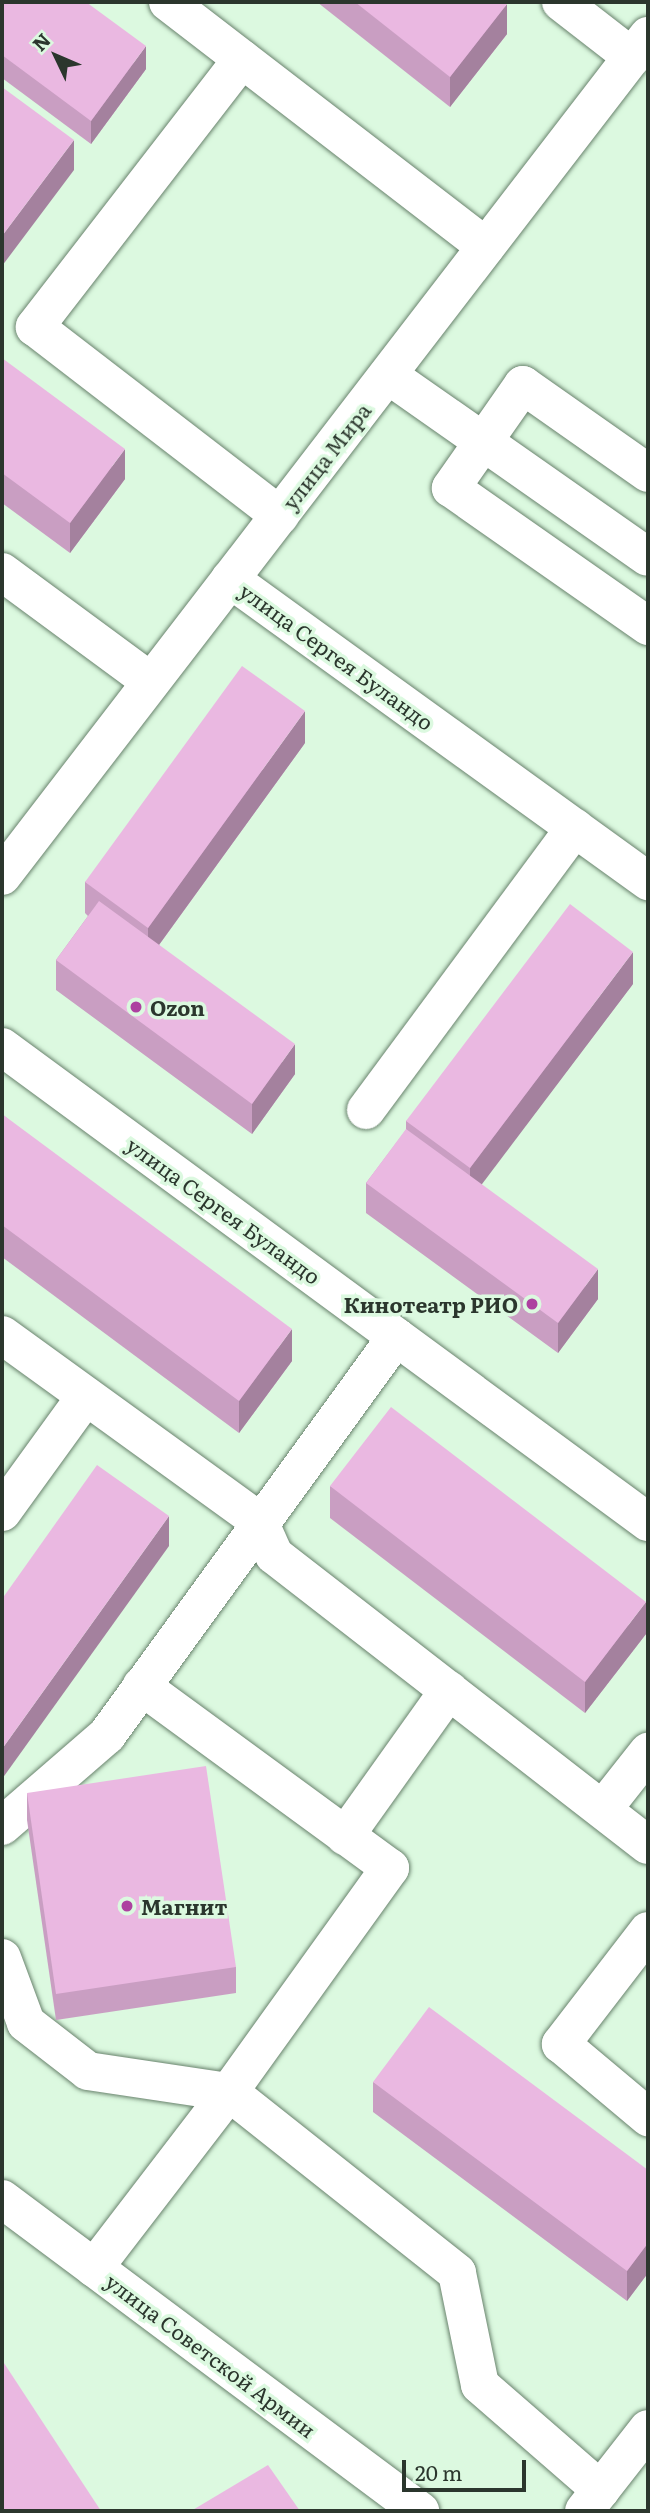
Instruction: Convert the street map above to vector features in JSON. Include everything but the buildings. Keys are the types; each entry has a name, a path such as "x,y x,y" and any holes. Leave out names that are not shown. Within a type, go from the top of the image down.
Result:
{"street":[{"path":"168,2 486,247"},
{"path":"561,2 640,46"},
{"name":"улица Мира","path":"2,876 640,46"},
{"path":"242,59 35,327 280,516"},
{"path":"388,375 648,557"},
{"path":"648,473 523,385 451,488 648,626"},
{"path":"2,572 150,682"},
{"name":"улица Сергея Буландо","path":"230,579 648,881"},
{"path":"366,1110 575,828"},
{"name":"улица Сергея Буландо","path":"2,1047 648,1522"},
{"path":"2,1335 259,1521 274,1555 648,1845"},
{"path":"2,1826 107,1735 259,1521 396,1336"},
{"path":"2,1512 86,1396"},
{"path":"94,2268 229,2092 390,1868 141,1686"},
{"path":"345,1836 449,1690"},
{"path":"603,1809 648,1752"},
{"path":"648,1931 561,2044 648,2117"},
{"path":"2,1958 26,2023 88,2071 229,2092 457,2273 480,2385 593,2500 648,2429"},
{"name":"улица Советской Армии","path":"2,2199 419,2511"}],"place":[{"name":"Ozon","path":"136,1007"},
{"name":"Кинотеатр РИО","path":"532,1304"},
{"name":"Магнит","path":"127,1906"}]}
